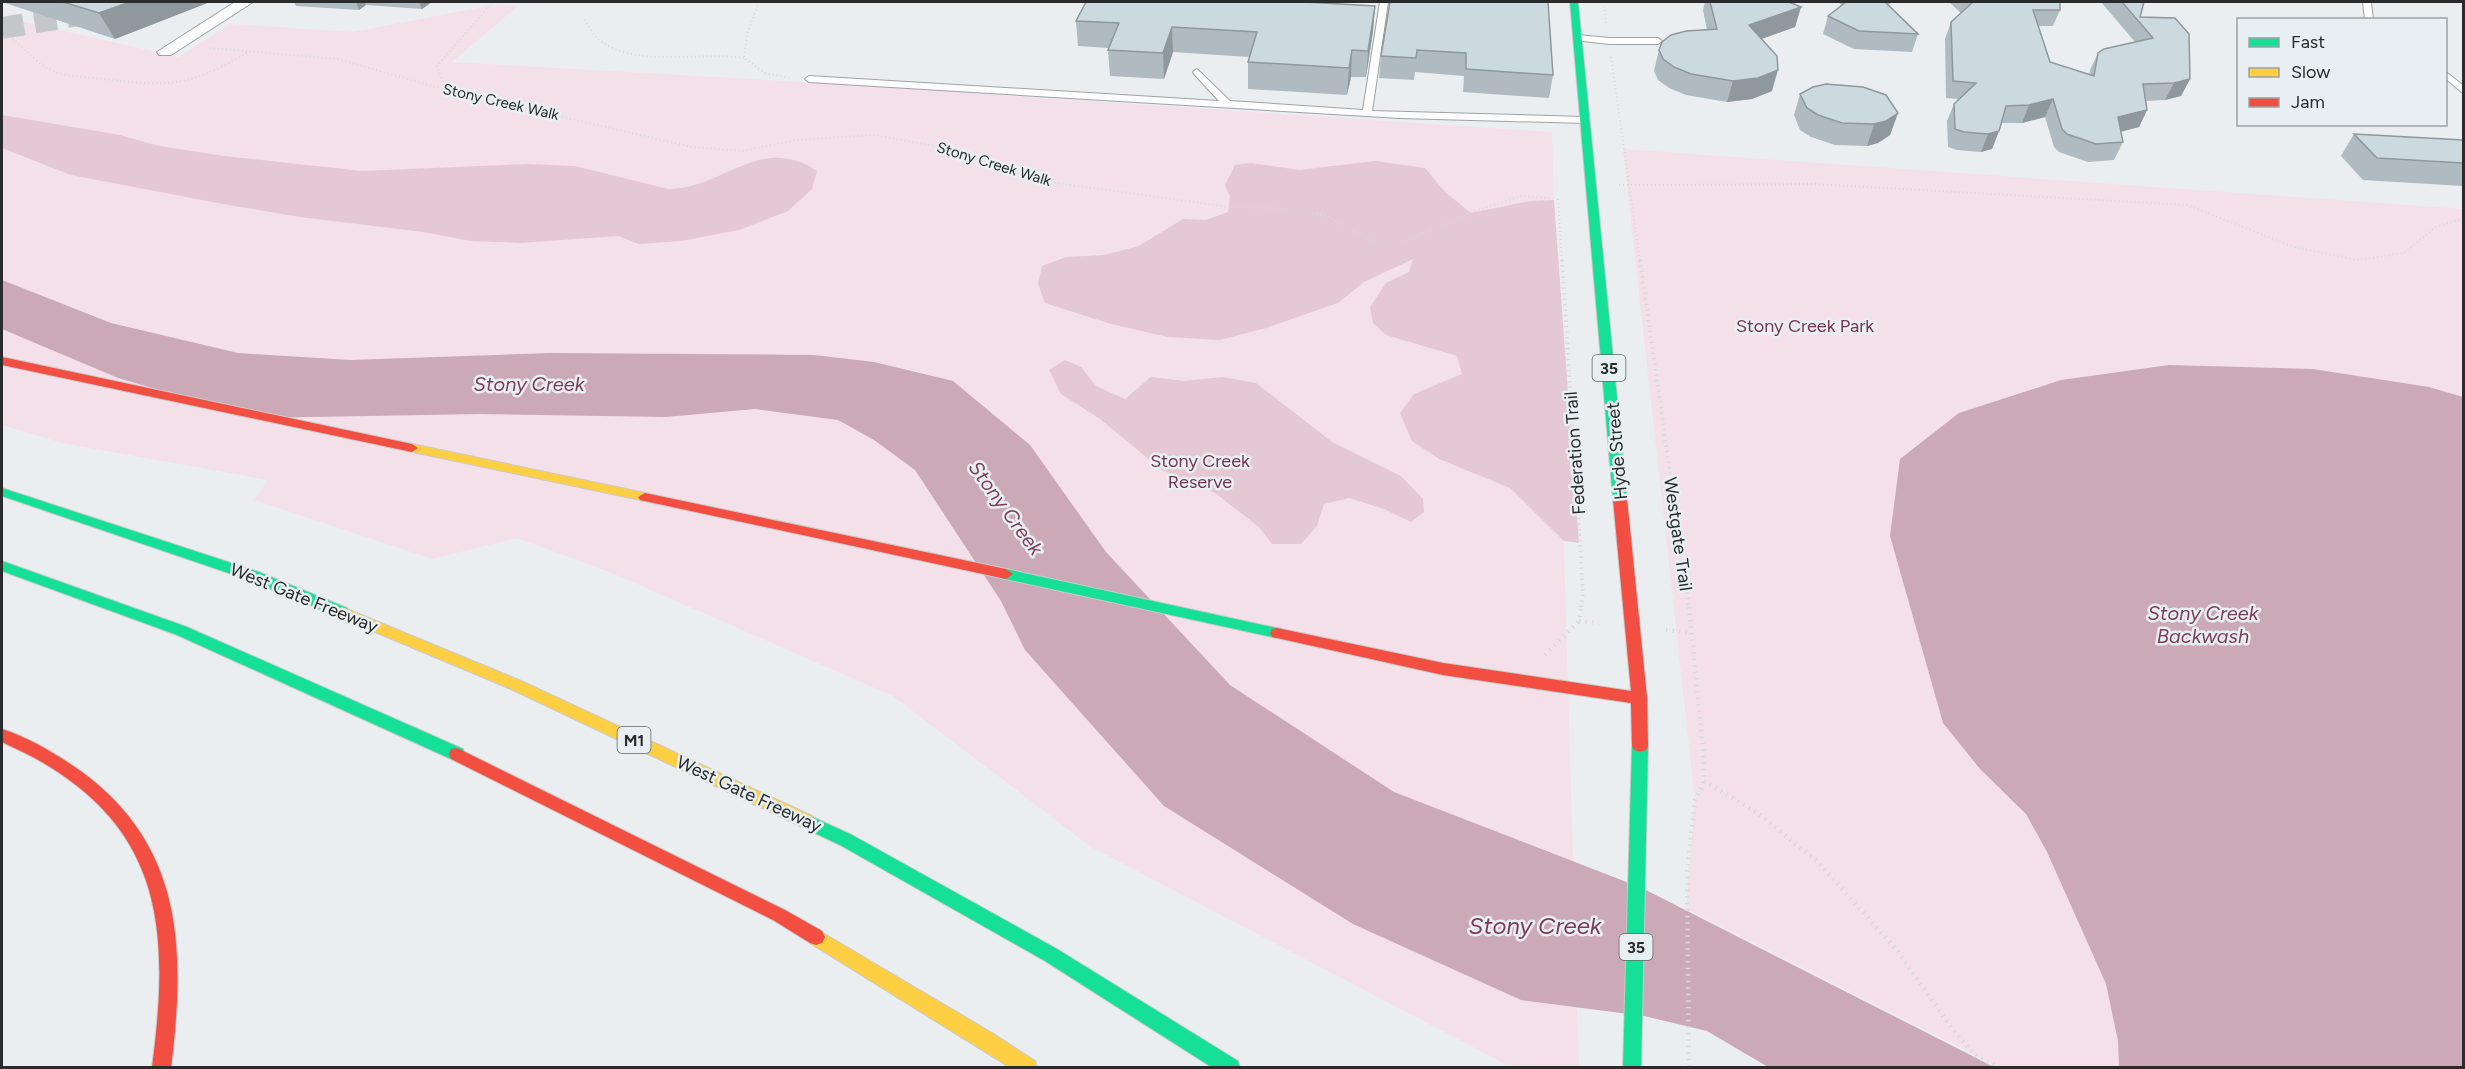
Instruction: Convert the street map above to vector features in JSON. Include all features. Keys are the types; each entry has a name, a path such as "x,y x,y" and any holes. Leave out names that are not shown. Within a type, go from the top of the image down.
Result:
{"main road":[{"name":"Hyde Street","path":"1574,2 1639,698 1641,772 1632,1068"},
{"path":"2,361 807,531 1443,669 1639,698"},
{"name":"West Gate Freeway","path":"2,492 254,576 516,685 846,840 1051,956 1231,1068"},
{"path":"2,566 182,632 446,748 780,915 985,1039 1028,1068"},
{"path":"2,735 66,768 121,818 148,857 163,902 171,956 167,1035 161,1068"}],"street":[{"path":"170,49 245,2"}],"lane":[{"path":"1367,113 1384,2"},
{"path":"2367,2 2369,18"},
{"path":"1578,38 1609,41 1658,41"},
{"path":"1197,72 1227,104"},
{"path":"2447,77 2463,91"},
{"path":"809,79 1367,113 1585,120"}],"path":[{"path":"446,90 437,66 493,2"},
{"path":"744,58 747,34 759,2"},
{"name":"Westgate Trail","path":"1604,2 1691,623 1703,748 1704,781 1695,800 1687,873 1689,1068"},
{"path":"584,20 602,42 620,49 650,55 732,56 744,58 755,69 779,78 809,79"},
{"path":"2,33 15,38 44,67 57,73 153,85 167,85 214,73 249,52"},
{"name":"Stony Creek Walk","path":"170,49 338,59 446,90 692,147 743,151 796,140 874,135 951,149 1044,181 1229,207 1272,208 1324,215 1370,240 1387,244 1405,242 1476,211 1521,196 1593,201"},
{"path":"1591,183 1628,185 1815,184 2187,205 2294,247 2357,260 2404,253 2436,227 2463,218"},
{"name":"Federation Trail","path":"1535,657 1544,655 1579,621 1582,602 1579,521 1558,199"},
{"path":"1704,781 1759,814 1817,861 1896,949 1948,1023 1974,1055 2000,1068"}],"green space":[{"name":"Stony Creek Reserve","path":"493,5 518,6 452,62 803,82 1552,132 1579,1067 1511,1067 1091,847 893,696 612,573 517,538 432,559 254,500 268,480 62,443 2,425 2,17 179,57 230,24 353,32"},
{"path":"2,115 120,135 159,146 224,156 362,171 528,164 575,166 668,189 688,187 760,160 778,158 797,161 817,171 812,189 788,211 739,230 681,241 639,244 618,236 520,243 471,241 423,232 300,217 71,175 2,148"},
{"name":"Stony Creek Park","path":"1623,149 2463,209 2463,397 2429,387 2313,369 2169,365 2061,380 1890,536 1943,723 1980,769 2026,814 2047,852 2106,984 2118,1041 2119,1067 1999,1067 1686,909 1695,800"},
{"path":"1375,161 1425,168 1445,192 1471,213 1530,201 1554,200 1579,543 1564,541 1510,488 1439,459 1412,441 1400,413 1414,394 1462,374 1457,356 1386,335 1373,323 1370,307 1386,283 1409,272 1413,259 1364,282 1338,303 1266,328 1220,340 1168,337 1111,324 1045,303 1038,284 1042,266 1066,257 1104,255 1139,246 1183,219 1206,220 1228,212 1230,197 1225,185 1235,165 1251,163 1299,170"},
{"path":"1065,360 1081,367 1096,386 1125,399 1151,377 1184,381 1223,377 1256,383 1332,442 1401,476 1423,499 1424,512 1411,522 1384,509 1349,498 1324,504 1317,526 1301,544 1272,544 1259,527 1215,493 1162,470 1100,419 1061,394 1049,370"}],"water":[{"name":"Stony Creek","path":"2,280 111,323 238,353 350,360 550,353 814,355 874,362 953,381 1030,445 1106,552 1230,685 1394,792 1642,888 1994,1067 1768,1067 1707,1031 1644,1016 1521,1000 1353,924 1164,806 1025,650 1001,601 915,470 874,440 838,420 755,409 666,417 480,414 255,418 118,378 2,329"},
{"name":"Stony Creek Backwash","path":"2169,365 2313,369 2429,387 2463,397 2463,1067 2119,1067 2118,1041 2106,984 2047,852 2026,814 1980,769 1943,723 1890,536 1900,459 1959,413 2061,380"}],"building":[{"path":"63,2 130,2 99,13"},
{"path":"1086,2 1305,2 1375,6 1368,51 1352,50 1349,68 1248,62 1257,32 1172,27 1163,53 1108,50 1119,23 1076,21"},
{"path":"1390,2 1548,2 1553,75 1466,69 1466,53 1417,50 1416,58 1381,56"},
{"path":"1710,2 1789,2 1801,7 1749,25 1777,56 1778,70 1758,78 1733,81 1691,74 1674,67 1663,59 1659,50 1662,42 1671,35 1686,31 1717,29"},
{"path":"1846,2 1885,2 1918,34 1859,31 1828,16"},
{"path":"1973,2 2060,2 2060,10 2033,10 2050,62 2094,76 2098,53 2104,49 2153,38 2122,2 2144,2 2140,17 2175,18 2189,34 2190,79 2174,83 2143,84 2147,110 2118,117 2123,142 2096,144 2067,134 2062,129 2053,99 2029,105 2006,106 1999,131 1988,134 1955,129 1954,104 1976,83 1953,81 1951,22"},
{"path":"1826,84 1863,87 1886,95 1898,113 1886,121 1874,124 1842,123 1818,115 1807,108 1800,94 1813,87"},
{"path":"2354,134 2463,140 2463,163 2377,158"}],"tunnel":[{"path":"2,28 155,2"}],"traffic: fast":[{"path":"1574,2 1620,499"},
{"path":"2,492 254,576 342,612"},
{"path":"2,566 182,631 457,754"},
{"path":"1006,574 1277,633"},
{"path":"1632,1068 1640,746"},
{"path":"806,821 846,840 1051,955 1231,1068"}],"traffic: slow":[{"path":"412,448 645,497"},
{"path":"342,612 516,685 806,821"},
{"path":"816,937 985,1039 1028,1068"}],"traffic: jam":[{"path":"2,361 412,448"},
{"path":"645,497 1006,574"},
{"path":"1620,499 1639,698 1640,746"},
{"path":"1277,633 1443,669 1639,698"},
{"path":"2,735 56,762 98,793 129,828 151,867 164,911 169,959 168,1011 161,1068"},
{"path":"457,754 779,915 816,937"}]}
